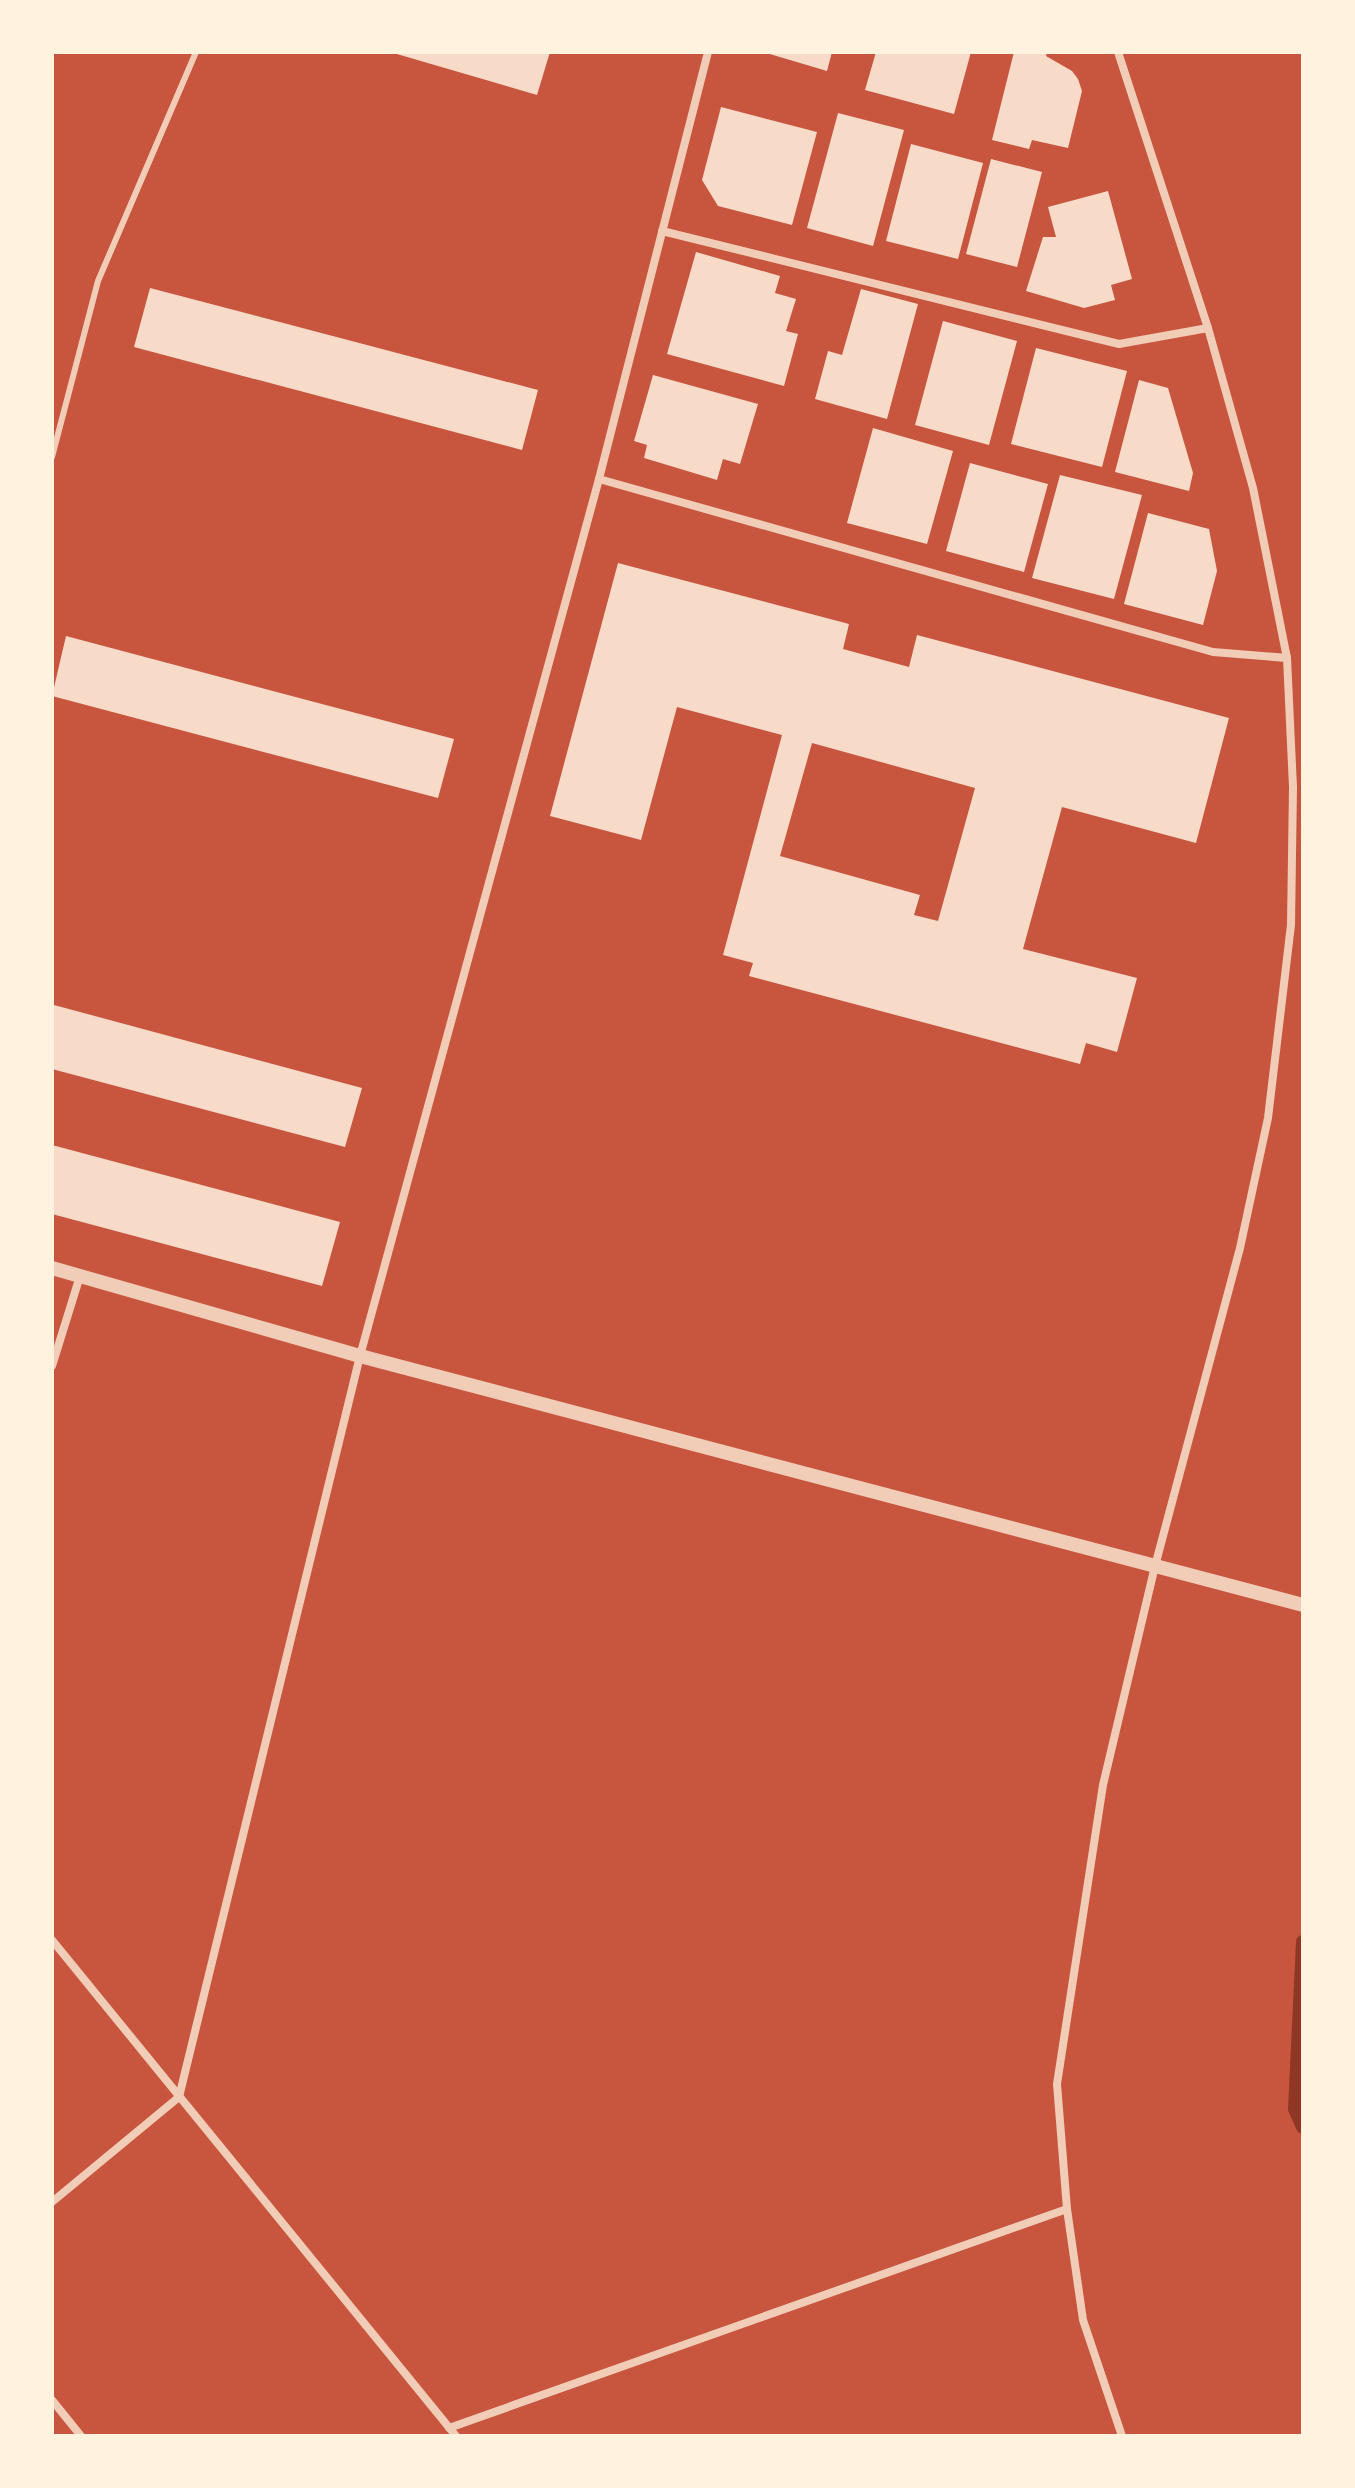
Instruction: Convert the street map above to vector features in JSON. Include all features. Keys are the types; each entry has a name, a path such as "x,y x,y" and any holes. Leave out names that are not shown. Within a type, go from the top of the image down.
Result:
{"street":[{"path":"52,2202 179,2097 360,1356 599,479 708,52"},
{"path":"1118,52 1208,328 1253,488 1287,658 1293,787 1291,925 1268,1118 1240,1248 1155,1566 1103,1785 1057,2084 1067,2209 1083,2320 1122,2436"},
{"path":"662,231 1119,344 1208,328"},
{"path":"599,479 1213,652 1287,658"},
{"path":"52,1268 360,1356 1303,1605"},
{"path":"52,1366 80,1276"},
{"path":"52,1940 456,2436"},
{"path":"449,2428 1067,2209"},
{"path":"52,2400 81,2436"}],"lane":[{"path":"52,457 98,281 196,52"}],"building":[{"path":"390,52 550,52 537,95"},
{"path":"763,52 832,52 827,71"},
{"path":"876,52 971,52 954,114 865,90"},
{"path":"1014,52 1047,52 1046,56 1072,71 1078,79 1082,91 1068,148 1032,140 1029,149 992,140"},
{"path":"721,107 817,132 792,225 718,206 702,180"},
{"path":"838,113 904,130 873,246 807,228"},
{"path":"911,144 983,163 958,259 886,241"},
{"path":"991,159 1042,172 1017,267 966,254"},
{"path":"1108,191 1132,279 1111,285 1115,300 1084,308 1026,291 1043,237 1056,237 1048,207"},
{"path":"696,252 780,276 775,293 796,299 786,331 798,334 784,386 667,354"},
{"path":"150,288 538,390 522,450 134,347"},
{"path":"861,289 918,304 887,419 815,399 828,351 842,355"},
{"path":"943,321 1017,341 989,445 915,425"},
{"path":"1036,348 1127,371 1102,467 1011,444"},
{"path":"653,375 758,404 740,464 723,459 717,480 644,458 647,445 634,441"},
{"path":"1139,380 1168,388 1193,473 1189,491 1115,472"},
{"path":"873,428 953,451 927,544 847,523"},
{"path":"970,463 1048,484 1024,572 946,551"},
{"path":"1060,475 1142,495 1114,599 1032,578"},
{"path":"1148,513 1209,529 1217,571 1203,625 1124,604"},
{"path":"618,563 849,624 843,649 909,667 917,635 1229,718 1196,843 1062,807 1023,949 1137,978 1117,1052 1086,1043 1080,1064 749,976 753,963 723,955 782,735 677,707 641,840 550,816","holes":["812,743 975,788 938,921 914,915 920,895 780,856"]},
{"path":"66,636 454,739 438,798 52,696"},
{"path":"54,1005 362,1088 345,1147 52,1069"},
{"path":"52,1145 340,1222 322,1286 52,1214"}],"waterway":[{"path":"1303,1942 1295,2109 1303,2127"}]}
